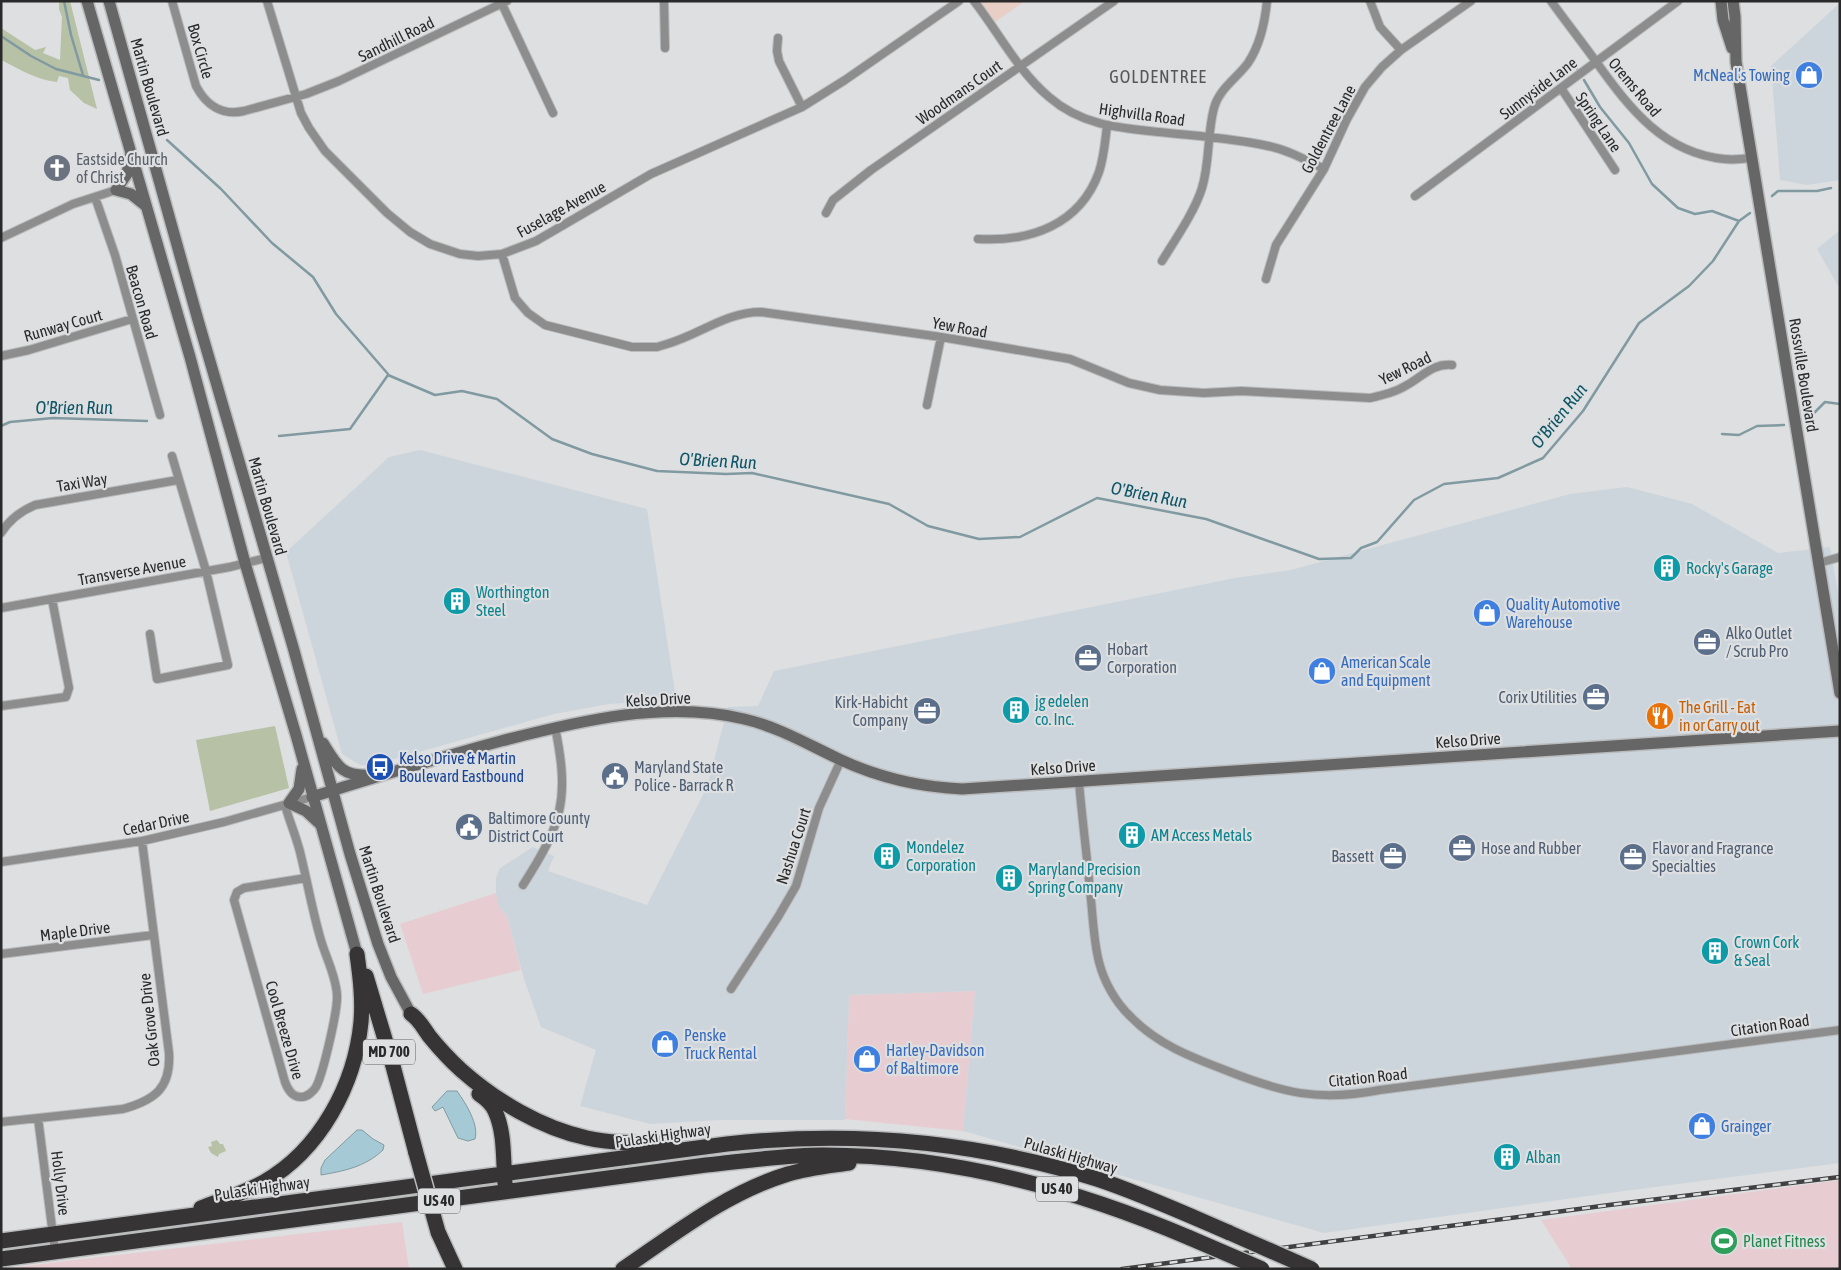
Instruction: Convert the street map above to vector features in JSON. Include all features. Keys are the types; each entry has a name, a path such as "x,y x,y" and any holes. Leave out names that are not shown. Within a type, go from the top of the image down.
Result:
{"highway":[{"path":"180,1217 262,1183 276,1175 298,1156 325,1124 346,1086 361,1024 361,986 357,954"},
{"name":"MD 700","path":"357,954 393,1066 438,1232 455,1269"},
{"path":"410,1014 416,1017 431,1038 468,1076 505,1102 543,1123 575,1135 608,1141 727,1144"},
{"name":"MD 700","path":"410,1014 443,1060 493,1107 501,1134 504,1174"},
{"name":"Pulaski Highway","path":"1,1240 727,1144 802,1138 900,1140 982,1150 1058,1167 1138,1194 1312,1269"},
{"path":"622,1269 701,1215 752,1186 805,1170 895,1158 900,1140"},
{"name":"US 40","path":"1,1259 767,1158 822,1155 895,1158 968,1170 1052,1188 1122,1210 1262,1269"},
{"path":"504,1174 505,1192"}],"main road":[{"name":"MD 700","path":"87,1 190,357 245,563 357,954"},
{"name":"Martin Boulevard","path":"108,1 332,790 378,944 410,1014"},
{"name":"Rossville Boulevard","path":"1721,1 1723,20 1736,62"},
{"name":"Rossville Boulevard","path":"1732,1 1735,17 1736,62 1840,693"},
{"path":"131,152 127,174 116,190 131,194 146,206"},
{"name":"Kelso Drive","path":"312,797 420,763 555,727 644,713 677,712 726,715 745,719 780,730 841,760 886,778 939,788 988,789 1840,731"},
{"path":"316,732 334,761 345,772 358,776 386,774"},
{"path":"302,761 303,776 299,789 287,804 306,811 320,824"}],"street":[{"name":"Box Circle","path":"172,1 196,86 201,95 210,104 222,111 236,113 295,97"},
{"path":"664,1 665,48"},
{"name":"Fuselage Avenue","path":"269,2 295,97 309,128 324,152 387,213 410,232 430,244 460,254 478,256 502,254 528,245 651,174 802,107 846,80 958,1"},
{"name":"Highvilla Road","path":"974,1 1021,66 1048,97 1062,108 1087,120 1107,126 1268,146 1295,154 1324,169"},
{"name":"Woodmans Court","path":"826,213 833,200 851,185 1114,1"},
{"path":"1162,262 1199,198 1204,179 1214,108 1224,89 1248,63 1252,55 1262,30 1267,1"},
{"path":"1370,1 1380,27 1401,50"},
{"name":"Goldentree Lane","path":"1266,278 1276,245 1324,169 1347,119 1365,87 1382,67 1401,50 1471,1"},
{"name":"Orems Road","path":"1551,1 1639,117 1664,137 1694,152 1711,157 1726,160 1751,158"},
{"name":"Sunnyside Lane","path":"1415,196 1678,1"},
{"name":"Sandhill Road","path":"295,97 340,81 504,2"},
{"path":"504,2 553,112"},
{"path":"778,38 777,51 779,61 802,107"},
{"name":"Spring Lane","path":"1561,88 1615,170"},
{"path":"978,239 996,240 1037,233 1066,217 1094,183 1102,157 1107,126"},
{"path":"1,238 74,204 116,190"},
{"name":"Beacon Road","path":"95,197 112,248 160,415"},
{"name":"Yew Road","path":"502,254 515,298 536,320 553,328 632,347 657,347 675,342 738,314 761,312 941,337 1070,360 1129,383 1179,392 1240,391 1370,398 1407,386 1436,366 1452,366"},
{"name":"Runway Court","path":"1,356 29,350 132,319"},
{"path":"926,405 941,337"},
{"path":"150,634 157,679 228,665 206,571 172,456"},
{"name":"Taxi Way","path":"1,534 12,519 23,510 35,505 178,480"},
{"path":"1819,563 1840,557"},
{"name":"Transverse Avenue","path":"1,608 206,571 266,558"},
{"path":"1,706 66,698 68,694 69,688 52,599"},
{"path":"523,885 552,834 562,803 562,767 555,727"},
{"name":"Nashua Court","path":"731,989 793,892 803,866 819,808 841,760"},
{"name":"Citation Road","path":"1079,782 1094,934 1099,963 1108,986 1118,1003 1129,1016 1158,1040 1198,1060 1266,1085 1285,1091 1315,1096 1352,1096 1380,1090 1840,1030"},
{"name":"Cedar Drive","path":"1,862 142,841 224,822 312,797"},
{"name":"Cool Breeze Drive","path":"287,804 306,878 315,920 333,975 337,997 329,1041 319,1079 312,1091 305,1097 300,1097 291,1093 285,1082 234,900 237,892 244,888 306,878"},
{"name":"Oak Grove Drive","path":"1,1122 123,1109 138,1105 149,1099 162,1086 169,1072 169,1059 142,841"},
{"name":"Maple Drive","path":"1,954 153,935"},
{"name":"Holly Drive","path":"38,1118 56,1251"}],"shaded area":[{"path":"975,1 1025,1 992,24"},
{"path":"1840,3 1840,180 1807,185 1780,180 1771,66"},
{"path":"1840,230 1840,289 1817,249"},
{"path":"420,450 647,509 676,699 609,704 554,714 369,766 360,765 342,754 286,552 389,457"},
{"path":"1627,487 1692,504 1778,553 1830,547 1840,603 1840,1163 1324,1233 963,1131 975,991 849,995 845,1120 721,1120 650,1124 580,1106 596,1050 541,1027 524,979 507,916 499,907 496,893 496,878 500,868 533,847 554,856 548,871 647,905 707,787 728,707 758,706 774,671 1235,578 1291,570 1570,494"},
{"path":"496,893 499,907 507,916 521,970 423,994 400,924"},
{"path":"975,991 963,1131 845,1119 849,995"},
{"path":"1840,1180 1840,1269 1572,1269 1541,1220"},
{"path":"402,1222 409,1269 3,1269 57,1262"}],"green space":[{"path":"59,1 70,1 97,109 84,103 70,90 68,78 59,76 57,82 49,81 28,74 1,60 1,28 35,50 46,47 43,53 60,60 62,17"},
{"path":"275,726 289,788 210,811 196,740"},
{"path":"217,1140 220,1144 223,1144 226,1151 219,1154 218,1157 211,1153 208,1147 212,1146 211,1142"}],"water":[{"path":"447,1091 457,1091 471,1114 476,1133 475,1139 468,1141 458,1138 443,1107 435,1111 432,1107"},
{"path":"357,1130 362,1130 384,1145 383,1150 362,1164 346,1170 321,1175 321,1168 325,1160"}],"waterway":[{"path":"64,1 71,35 83,75"},
{"path":"1,36 31,56 56,69 99,80"},
{"path":"1574,65 1577,69"},
{"path":"1584,80 1600,107 1629,143 1652,184 1678,208 1695,214 1712,211 1739,221"},
{"path":"167,140 221,189 272,243 313,277 336,314 388,374"},
{"name":"O'Brien Run","path":"1772,196 1778,191 1817,191 1831,188"},
{"name":"O'Brien Run","path":"279,436 350,429 388,375 435,395 462,391 497,399 552,439 592,454 657,471 726,474 752,473 889,504 928,526 979,539 1020,537 1097,498 1206,519 1319,559 1351,558 1361,548 1377,542 1414,500 1444,484 1498,478 1543,458 1583,411 1639,323 1689,286 1713,261 1739,221 1750,213"},
{"path":"1810,417 1825,402 1840,404"},
{"name":"O'Brien Run","path":"1,426 10,422 53,418 147,421"},
{"path":"1722,434 1739,435 1757,426 1784,425"}],"railway":[{"path":"1122,1269 1609,1205 1840,1177"}],"place":[{"name":"McNeal’s Towing","path":"1809,75"},
{"name":"Eastside Church of Christ","path":"57,168"},
{"name":"Rocky's Garage","path":"1667,568"},
{"name":"Worthington Steel","path":"457,601"},
{"name":"Quality Automotive Warehouse","path":"1487,613"},
{"name":"Alko Outlet / Scrub Pro","path":"1707,642"},
{"name":"Hobart Corporation","path":"1088,658"},
{"name":"American Scale and Equipment","path":"1322,671"},
{"name":"Corix Utilities","path":"1596,697"},
{"name":"jg edelen co. Inc.","path":"1016,710"},
{"name":"Kirk-Habicht Company","path":"927,711"},
{"name":"The Grill - Eat in or Carry out","path":"1660,716"},
{"name":"Kelso Drive & Martin Boulevard Eastbound","path":"380,767"},
{"name":"Maryland State Police - Barrack R","path":"615,776"},
{"name":"Baltimore County District Court","path":"469,827"},
{"name":"AM Access Metals","path":"1132,835"},
{"name":"Hose and Rubber","path":"1462,848"},
{"name":"Mondelez Corporation","path":"887,856"},
{"name":"Bassett","path":"1393,856"},
{"name":"Flavor and Fragrance Specialties","path":"1633,857"},
{"name":"Maryland Precision Spring Company","path":"1009,878"},
{"name":"Crown Cork & Seal","path":"1715,951"},
{"name":"Penske Truck Rental","path":"665,1044"},
{"name":"Harley-Davidson of Baltimore","path":"867,1059"},
{"name":"Grainger","path":"1702,1126"},
{"name":"Alban","path":"1507,1157"},
{"name":"Planet Fitness","path":"1724,1241"}],"district":[{"name":"GOLDENTREE","path":"1158,77"}]}
